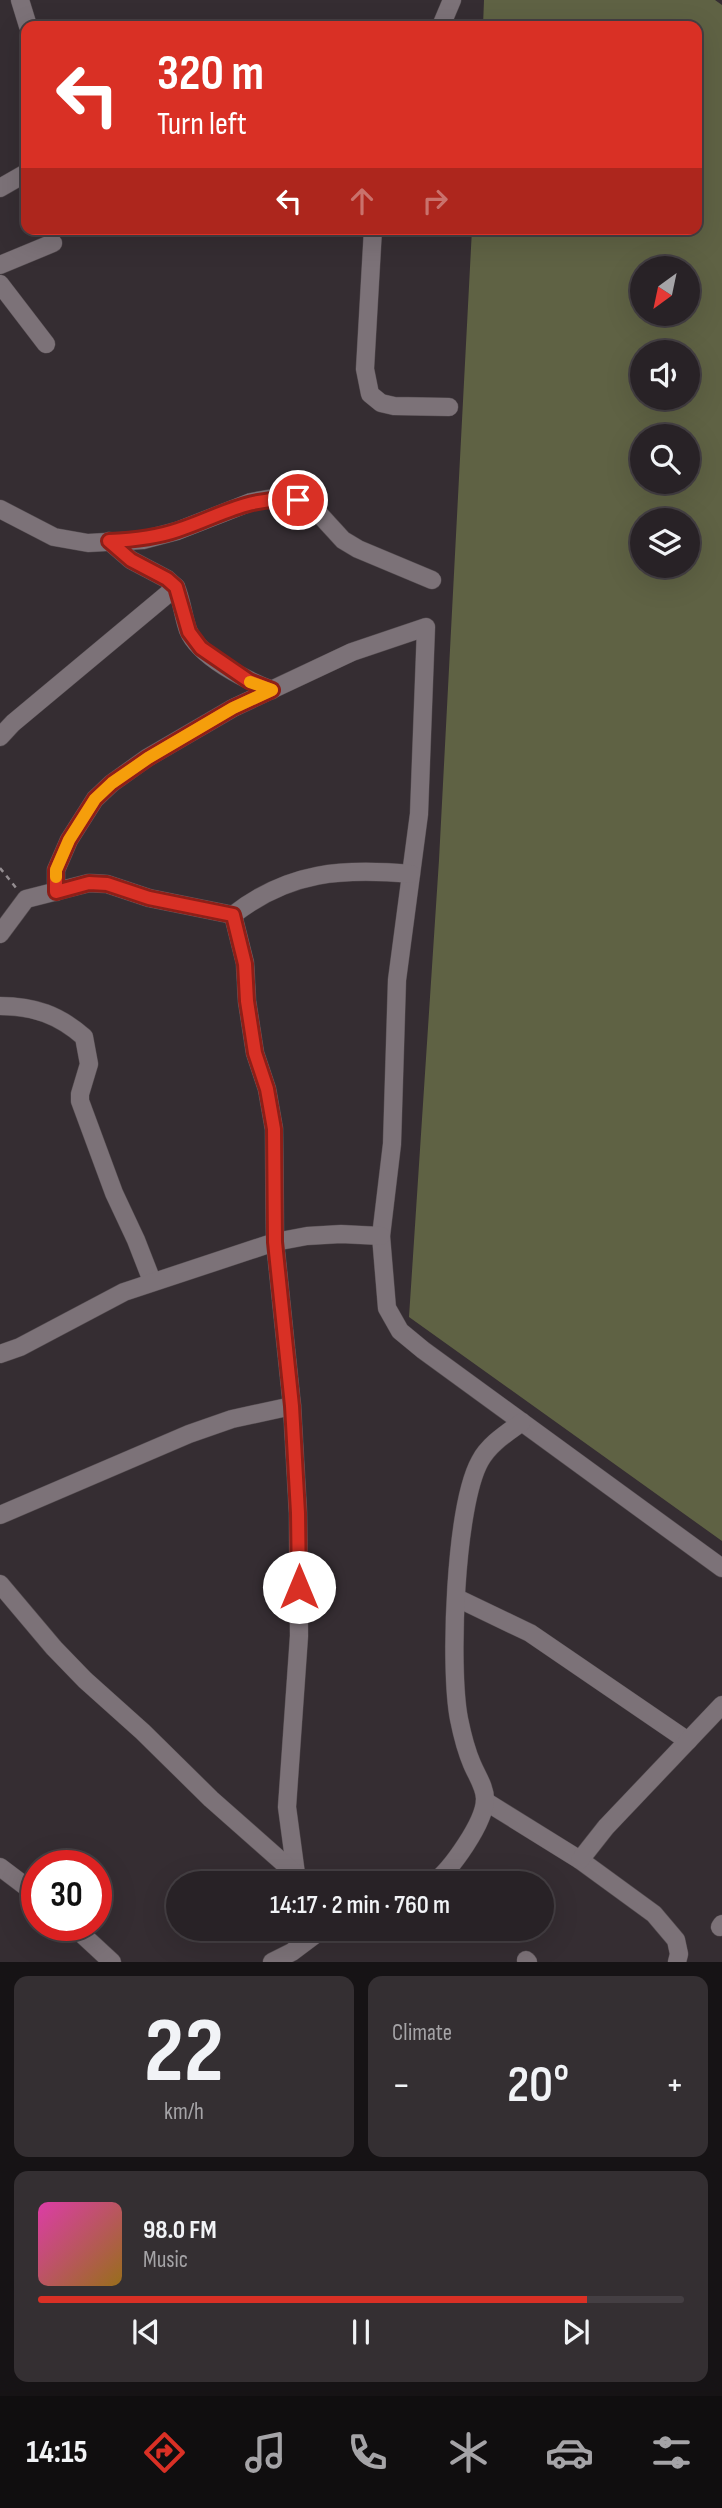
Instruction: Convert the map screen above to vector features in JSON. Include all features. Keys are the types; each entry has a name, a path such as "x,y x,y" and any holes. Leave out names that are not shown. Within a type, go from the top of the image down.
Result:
{"street":[{"path":"20,0 26,21"},
{"path":"443,21 452,0"},
{"path":"0,188 21,176"},
{"path":"373,235 365,369 370,394 381,403 394,406 449,407"},
{"path":"0,265 53,243"},
{"path":"0,284 46,344"},
{"path":"0,509 54,537 73,542 143,540 177,531 251,502 273,498 298,500 321,516 343,540 358,549 432,580"},
{"path":"109,541 131,560 167,579 176,587 189,632 201,648 249,681 272,690"},
{"path":"0,737 13,723 176,587"},
{"path":"56,892 56,870 69,840 95,799 112,783 148,758 233,708 352,652 426,627 419,814 397,980 392,1144 381,1236 387,1308 400,1331 722,1568"},
{"path":"0,934 26,899 89,883 107,884 149,898 233,915 269,891 293,880 333,872 372,870 411,874"},
{"path":"233,915 245,964 247,1001 255,1053 267,1089 274,1129 275,1242 292,1406 298,1513 299,1636 287,1807 300,1871"},
{"path":"0,1006 22,1006 55,1016 84,1037 89,1064 80,1101 114,1193 152,1281"},
{"path":"0,1354 20,1347 124,1292 275,1242 307,1236 341,1234 381,1236"},
{"path":"0,1515 189,1434 232,1419 292,1406"},
{"path":"522,1422 488,1450 469,1488 457,1598 456,1682 459,1718 485,1801 580,1860 654,1914 676,1940 679,1954 677,1962"},
{"path":"0,1584 85,1680 211,1799 293,1871"},
{"path":"457,1598 530,1633 688,1741"},
{"path":"580,1860 607,1827 722,1704"},
{"path":"447,1871 461,1853 485,1801"},
{"path":"0,1867 21,1883"},
{"path":"89,1941 112,1962"},
{"path":"272,1962 307,1941"}],"path":[{"path":"0,868 26,899"}],"green space":[{"path":"484,0 715,0 722,5 722,1541 409,1317 439,860 472,235 702,235 702,21 483,21"}],"slow traffic":[{"path":"56,877 56,870 69,840 95,799 112,783 148,758 233,708 272,690 250,682"}],"route":[{"path":"298,500 273,498 251,502 177,531 143,540 109,541 131,560 167,579 176,587 182,600 189,632 201,648 249,681 272,690 233,708 148,758 112,783 95,799 69,840 56,870 56,892 89,883 107,884 149,898 233,915 245,964 247,1001 255,1053 267,1089 274,1129 275,1242 292,1406 299,1587"}]}
